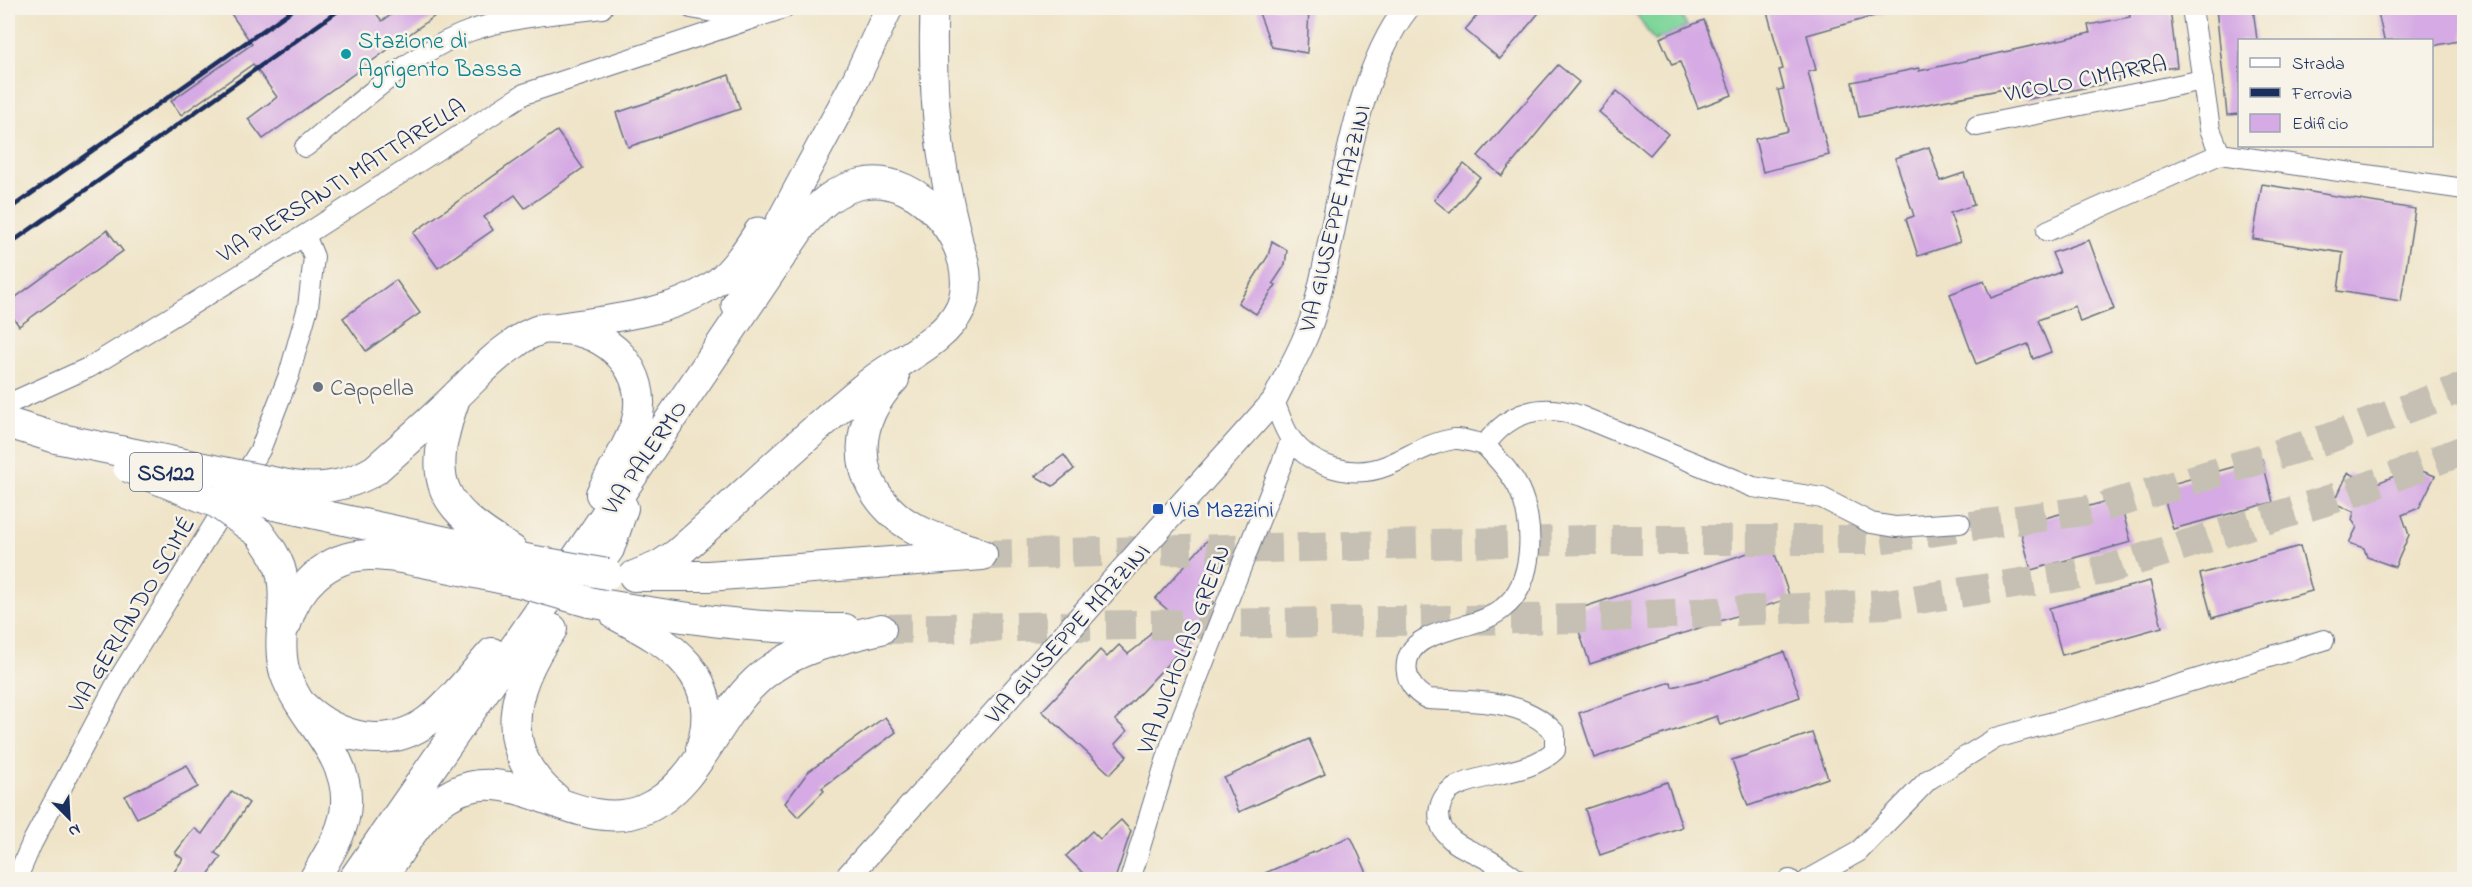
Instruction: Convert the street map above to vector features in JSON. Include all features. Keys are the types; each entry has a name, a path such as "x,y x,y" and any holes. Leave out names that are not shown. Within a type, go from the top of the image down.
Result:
{"main road":[{"name":"VIA PALERMO","path":"353,879 563,578 690,388 856,79 889,8"},
{"path":"621,575 659,566 677,554 872,381 951,324 961,305 965,267 942,171 933,83 934,8"},
{"path":"281,495 358,480 375,470 456,397 490,362 514,343 543,329 666,307 693,297 720,280 743,253 823,139"},
{"path":"690,388 802,225 820,203 840,191 863,183 888,184 910,193 930,206 961,250"},
{"path":"303,706 327,725 360,737 390,737 419,726 430,719 563,578 637,421 639,398 635,380 625,360 600,338 583,331 543,329"},
{"path":"282,635 290,607 305,585 326,568 358,556 400,558 526,572 708,576 982,555 927,534 896,516 878,495 866,472 862,446 865,422 874,402 931,340"},
{"path":"456,397 441,440 439,462 451,501 465,519 526,572"},
{"path":"8,423 56,438 281,495 526,572 589,602 664,642 691,669 702,692 706,719 704,742 696,764"},
{"path":"56,438 217,503 259,532 273,551 280,570 285,671 343,777 346,804 340,834 314,879"},
{"path":"574,808 543,789 527,767 517,742 516,705 532,657 609,549 638,467"},
{"path":"380,879 425,816 458,792 479,786 502,784 574,808 611,816 639,811 658,803 676,790 696,764 722,721 757,680 806,651 881,629 762,628 701,622 589,602"}],"street":[{"path":"305,147 399,73 438,46 469,31 517,20 602,8"},
{"path":"691,8 750,19"},
{"name":"VIA PIERSANTI MATTARELLA","path":"8,404 90,367 305,235 524,94 784,8"},
{"name":"VIA GIUSEPPE MAZZINI","path":"845,879 1274,401 1315,311 1360,113 1380,53 1407,8"},
{"path":"2192,8 2210,129 2220,154"},
{"name":"VICOLO CIMARRA","path":"1977,126 2203,80"},
{"path":"2047,231 2220,154 2464,189"},
{"name":"VIA GERLANDO SCIMÉ","path":"16,879 32,843 120,677 260,450 289,375 308,307 314,257 305,235"},
{"path":"1274,401 1291,440 1318,462 1346,470 1366,471 1385,466 1427,446 1456,439 1485,446 1514,480 1523,498 1529,550 1522,581 1502,609 1419,643 1412,650 1406,668 1410,686 1422,696 1510,705 1532,715 1555,734 1555,750 1549,756 1512,771 1457,786 1450,791 1440,806 1440,822 1447,836 1518,879"},
{"path":"1485,446 1504,424 1516,416 1542,408 1555,409 1601,424 1753,487 1822,498 1871,524 1896,527 1960,523"},
{"name":"VIA NICHOLAS GREEN","path":"1130,879 1175,734 1291,440"},
{"path":"1808,879 1858,852 1928,780 1971,751 1996,738 2100,709 2324,640"}],"green space":[{"path":"1632,8 1678,8 1687,27 1654,41"}],"building":[{"path":"227,8 372,8 382,21 401,8 446,8 263,139 248,119 277,97 253,64 181,115 171,101 252,44"},
{"path":"1257,8 1309,8 1307,53 1272,47"},
{"path":"1483,8 1543,8 1500,59 1465,30"},
{"path":"1766,8 1885,8 1885,13 1807,35 1816,70 1808,72 1829,155 1763,172 1755,139 1788,131 1778,90 1784,89 1779,70 1783,69"},
{"path":"2170,8 2177,67 2118,74 2119,81 2028,99 2025,85 1859,117 1852,82 1919,68 1919,71 2090,33 2088,25 2130,17 2129,10"},
{"path":"2216,8 2253,8 2257,39 2238,39 2238,114 2227,115"},
{"path":"2377,8 2464,8 2464,40 2433,46 2433,39 2384,39"},
{"path":"1704,20 1732,95 1698,108 1680,62 1672,65 1660,38"},
{"path":"1558,65 1579,82 1502,176 1478,156"},
{"path":"729,75 740,109 628,147 616,113"},
{"path":"1617,91 1668,134 1650,155 1599,112"},
{"path":"557,131 583,168 525,208 515,195 484,217 493,230 438,268 413,233"},
{"path":"1929,147 1940,181 1964,173 1974,205 1950,213 1960,242 1918,256 1906,219 1914,216 1895,158"},
{"path":"1464,164 1480,177 1450,213 1434,200"},
{"path":"2262,184 2415,209 2401,301 2338,291 2343,253 2253,239"},
{"path":"107,230 123,251 19,326 8,310 8,303"},
{"path":"2089,240 2114,309 2080,322 2075,306 2038,320 2051,352 2033,359 2028,344 1976,364 1950,294 1984,281 1991,298 2043,279 2060,272 2052,253"},
{"path":"1272,241 1287,250 1285,265 1273,283 1276,285 1256,314 1238,303 1268,256"},
{"path":"396,280 420,313 366,351 343,318"},
{"path":"1064,455 1074,469 1053,486 1035,476"},
{"path":"2262,459 2273,502 2173,529 2161,487"},
{"path":"2414,468 2435,476 2419,508 2402,515 2409,535 2395,567 2367,557 2364,548 2349,543 2357,527 2352,520 2354,512 2334,503 2348,473 2375,484"},
{"path":"2119,498 2131,542 2031,570 2019,525"},
{"path":"1211,536 1226,550 1226,557 1200,587 1214,602 1188,632 1193,637 1115,720 1127,731 1115,744 1127,756 1110,774 1042,711 1100,650 1107,657 1119,645 1128,654 1141,644 1169,611 1155,599"},
{"path":"1772,545 1790,598 1590,664 1572,611"},
{"path":"2300,546 2312,591 2212,618 2200,574"},
{"path":"2150,581 2162,627 2062,655 2049,608"},
{"path":"1784,652 1800,697 1720,725 1717,716 1594,758 1579,713 1671,682 1672,687 1709,678"},
{"path":"885,717 896,732 822,788 824,791 798,817 785,803 808,772"},
{"path":"1812,733 1828,778 1748,806 1732,760"},
{"path":"1309,739 1325,774 1239,812 1224,778"},
{"path":"187,765 198,787 137,818 125,796"},
{"path":"1667,782 1682,827 1600,855 1585,809"},
{"path":"232,791 249,803 215,853 221,857 205,879 185,879 174,872 183,859 175,853 194,828 202,834"},
{"path":"1121,820 1131,831 1115,879 1089,879 1066,856 1092,831 1100,839"},
{"path":"1349,837 1367,873 1353,879 1251,879"}],"tunnel":[{"path":"982,555 1592,540 1870,540 2097,509 2330,438 2464,387"},
{"path":"881,629 1586,618 1886,604 2105,570 2351,493 2464,450"}],"railway":[{"path":"8,210 295,8"},
{"path":"8,245 342,8"}],"place":[{"name":"Stazione di Agrigento Bassa","path":"346,54"},
{"name":"Cappella","path":"318,387"},
{"name":"Via Mazzini","path":"1158,509"}]}
